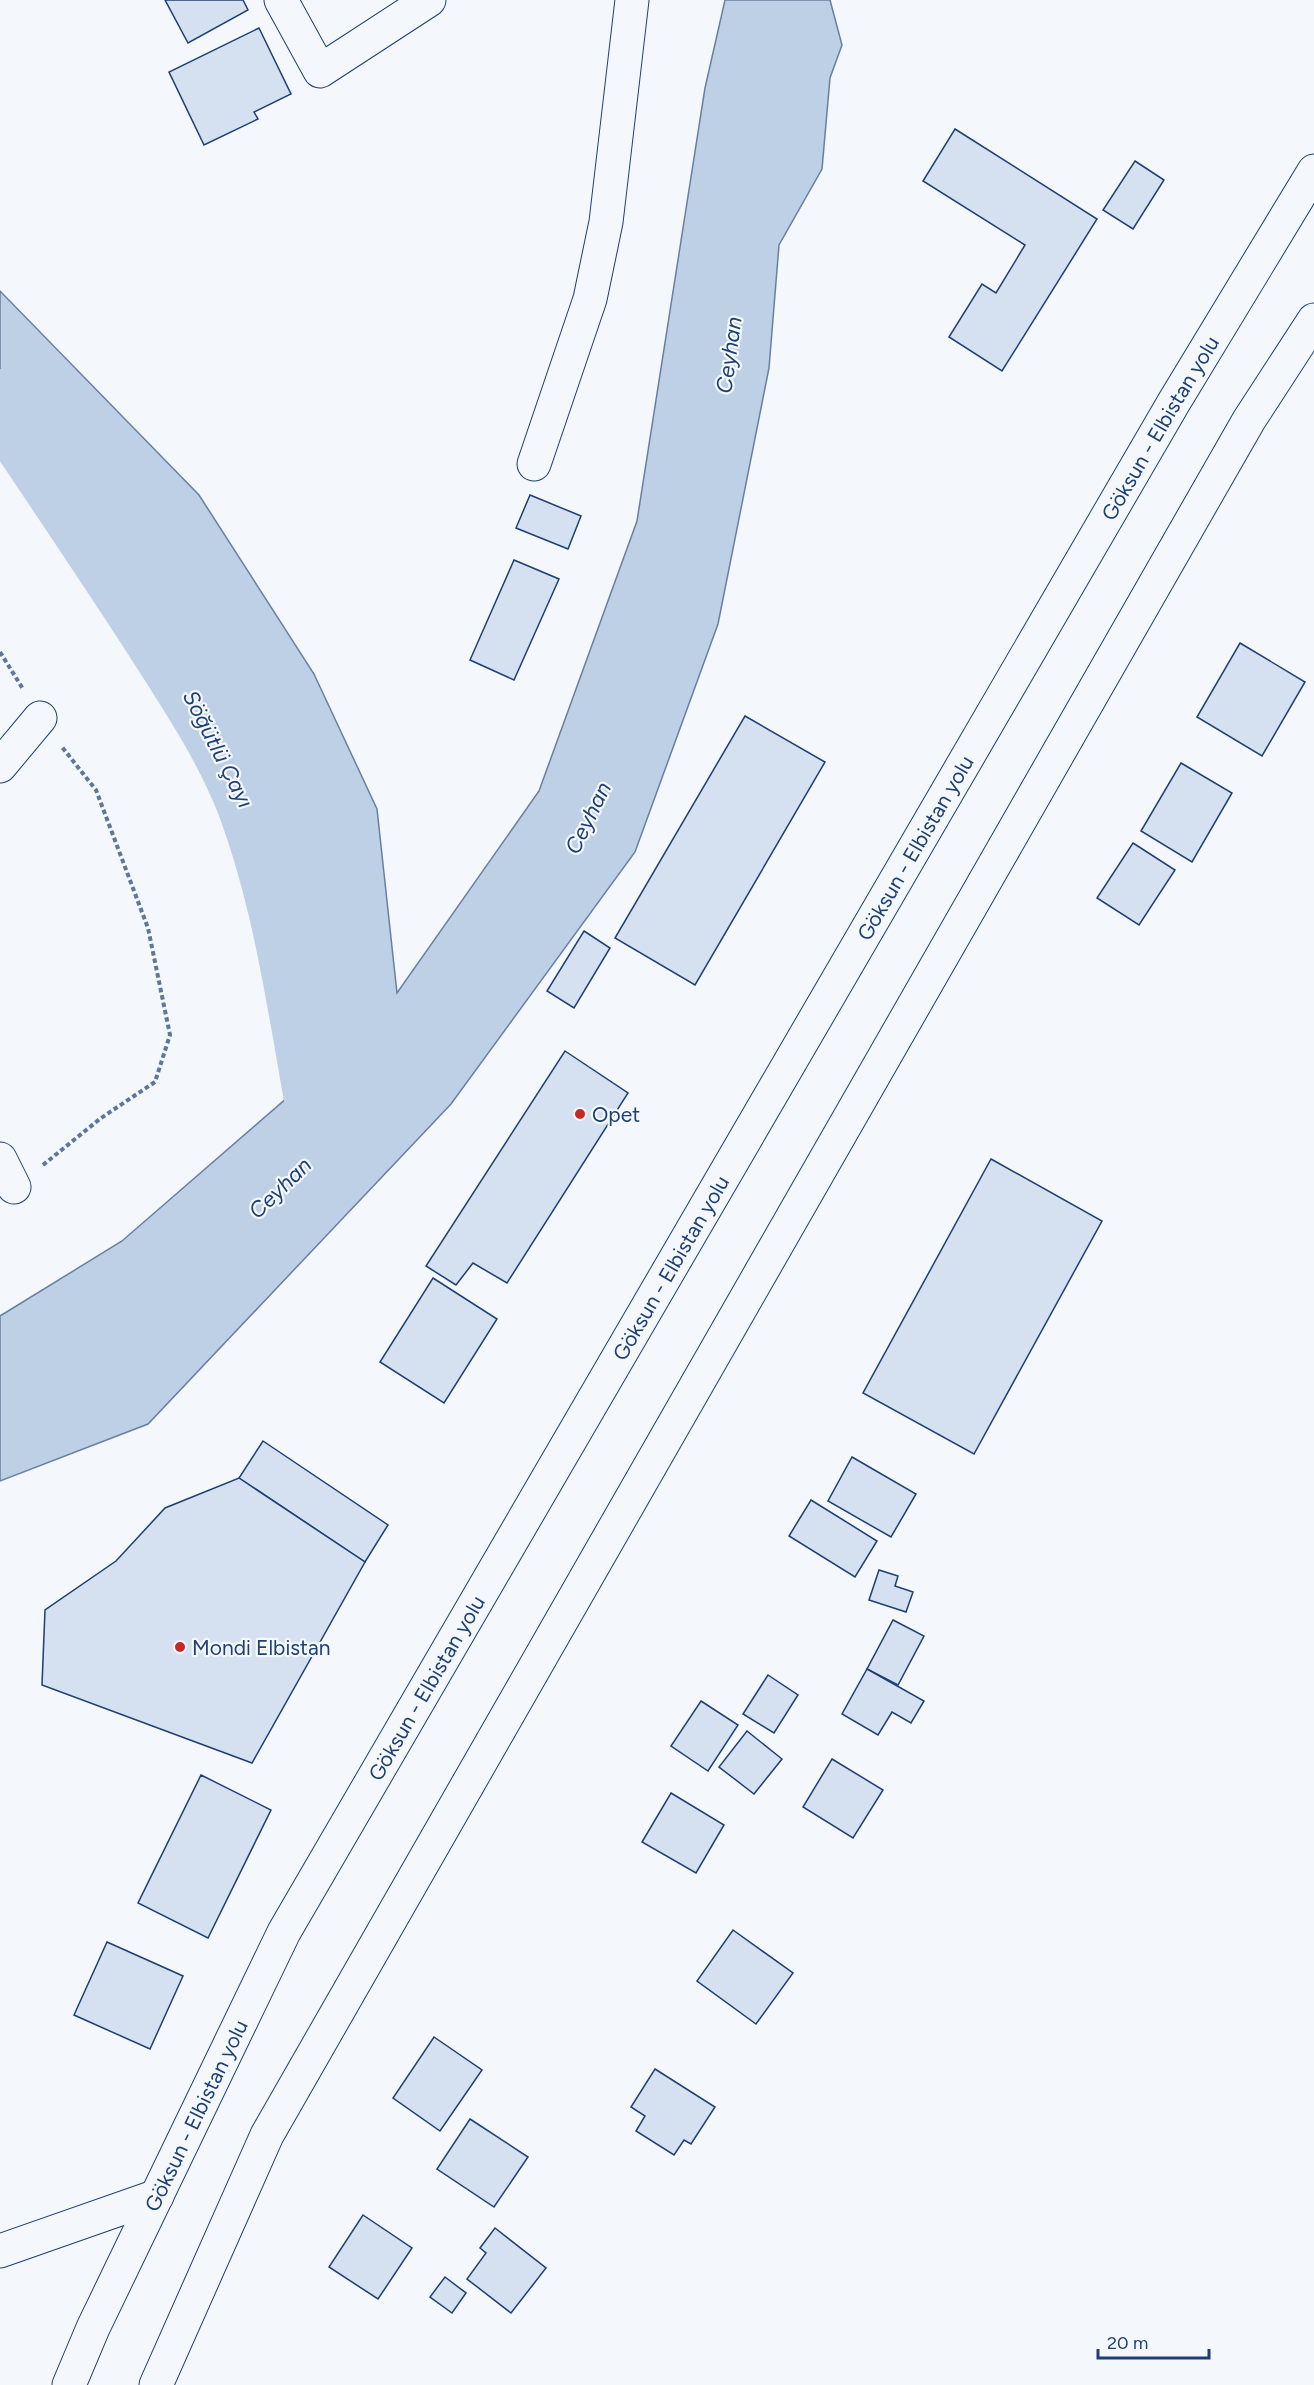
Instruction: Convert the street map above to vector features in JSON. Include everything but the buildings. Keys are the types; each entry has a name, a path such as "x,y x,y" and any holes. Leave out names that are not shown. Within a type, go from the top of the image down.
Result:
{"main road":[{"path":"281,0 320,71 429,0"},
{"path":"534,464 590,299 606,222 632,0"},
{"name":"Göksun - Elbistan yolu","path":"69,2385 93,2328 284,1932 1174,402 1314,171"},
{"path":"156,2385 267,2135 1243,430 1314,320"},
{"path":"0,766 40,718"},
{"path":"0,1159 14,1187"},
{"path":"0,2251 157,2196"}],"path":[{"path":"0,652 40,718 96,790 148,928 170,1035 155,1082 101,1118 14,1187"}],"water":[{"name":"Ceyhan","path":"725,0 830,0 842,45 830,78 822,169 779,245 769,368 718,624 635,852 451,1104 148,1424 0,1481 0,1316 122,1241 311,1077 323,991 288,856 218,683 0,431 0,291 199,495 314,674 377,809 397,993 539,791 637,521 705,88"}],"waterway":[{"name":"Söğütlü Çayı","path":"0,402 179,673 229,757 239,779 263,843 285,927 325,1142"}],"place":[{"name":"Opet","path":"580,1114"},
{"name":"Mondi Elbistan","path":"180,1647"}]}
